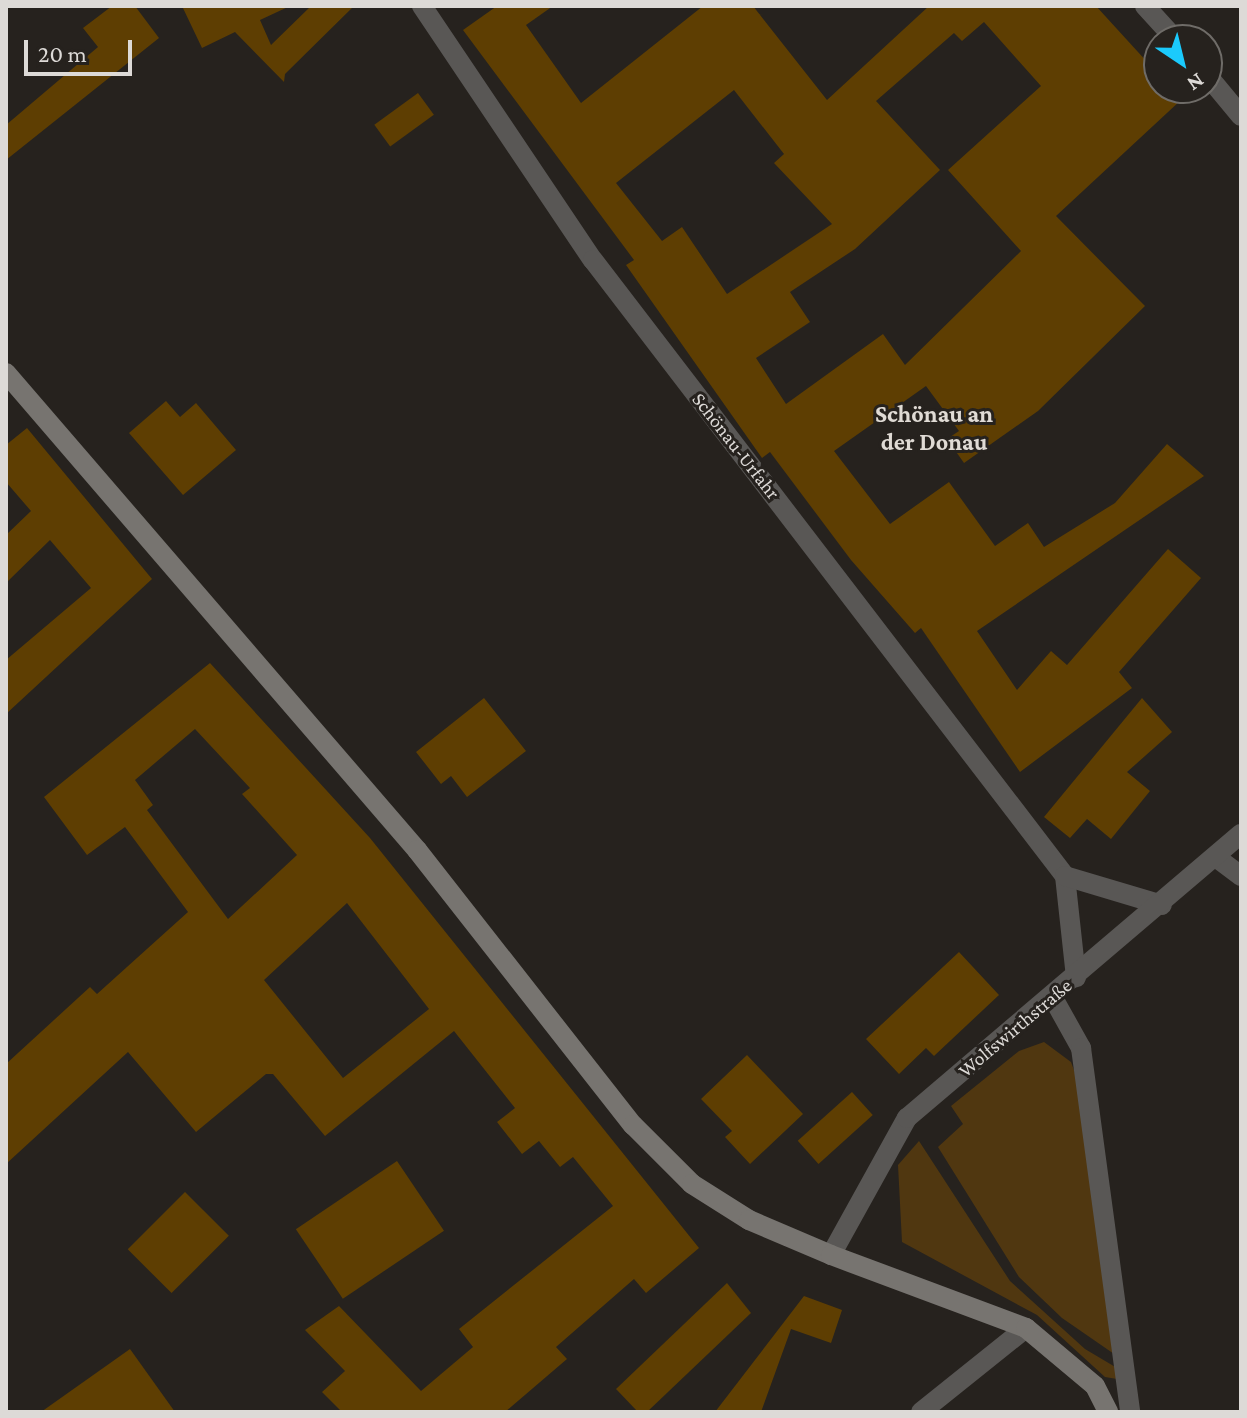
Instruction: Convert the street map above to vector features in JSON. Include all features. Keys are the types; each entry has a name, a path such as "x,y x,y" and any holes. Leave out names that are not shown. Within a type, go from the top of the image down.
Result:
{"street":[{"name":"Schönau-Urfahr","path":"422,6 593,260 1065,876"},
{"path":"1145,6 1161,24"},
{"path":"1223,94 1241,116"},
{"path":"6,373 417,850 633,1125 692,1184 749,1220 831,1255 1026,1328 1095,1386 1108,1412"},
{"name":"Wolfswirthstraße","path":"831,1255 907,1118 1162,905 1241,834"},
{"path":"1217,858 1241,876"},
{"path":"1076,977 1065,876 1162,905"},
{"path":"1052,996 1081,1048 1130,1412"},
{"path":"921,1412 1026,1328"}],"shaded area":[{"path":"1044,1042 1071,1062 1084,1097 1117,1356 1062,1318 1019,1277 938,1147 963,1124 951,1106 1019,1051"},
{"path":"919,1141 1010,1281 1085,1349 1117,1368 1117,1379 1105,1377 1037,1315 902,1242 898,1165"}],"building":[{"path":"112,6 135,6 159,38 6,160 6,125 98,47 83,28"},
{"path":"182,6 290,6 260,20 271,45 311,6 354,6 285,74 284,82 235,32 202,48"},
{"path":"497,6 553,6 526,25 581,103 703,6 753,6 827,100 929,6 1096,6 1143,57 1143,104 1177,104 1056,216 1145,306 1038,411 964,463 947,439 959,431 926,386 834,451 890,524 949,482 995,546 1028,523 1044,547 1115,503 1167,444 1204,476 977,631 1017,690 1051,651 1067,665 1168,549 1201,578 1119,672 1132,688 1020,772 921,628 915,633 851,560 770,452 762,458 626,265 634,260 463,30","holes":["984,22 1041,86 948,170 1021,251 905,365 883,334 786,404 756,358 810,322 790,292 855,249 940,170 876,101 954,33 962,41","734,90 784,154 774,163 832,224 727,294 682,227 662,241 616,183"]},
{"path":"418,93 434,115 390,147 374,125"},
{"path":"166,401 180,417 196,403 236,450 183,495 129,433"},
{"path":"27,428 152,579 6,714 6,660 91,588 50,540 6,583 6,535 31,511 6,482 6,445"},
{"path":"210,663 370,838 699,1248 646,1293 634,1279 556,1347 567,1359 505,1412 342,1412 322,1392 345,1371 305,1330 339,1306 421,1391 473,1347 459,1329 613,1206 573,1157 560,1167 539,1141 522,1154 497,1122 515,1108 454,1031 325,1136 273,1074 266,1074 196,1132 128,1052 6,1164 6,1064 90,987 97,994 188,912 125,827 87,855 44,797","holes":["195,729 250,788 242,794 297,855 228,919 147,810 153,805 135,780","347,903 429,1009 343,1078 264,980"]},
{"path":"484,698 526,751 467,797 451,776 441,784 416,752"},
{"path":"1142,698 1172,732 1127,772 1150,791 1111,839 1087,819 1070,838 1044,817"},
{"path":"959,952 999,995 934,1056 926,1048 899,1074 866,1039"},
{"path":"747,1055 803,1114 750,1164 725,1137 732,1131 701,1099"},
{"path":"852,1092 873,1115 818,1164 798,1141"},
{"path":"397,1161 444,1231 343,1299 296,1229"},
{"path":"185,1192 229,1236 172,1293 128,1249"},
{"path":"727,1283 751,1313 647,1412 638,1412 616,1389"},
{"path":"804,1296 842,1310 831,1343 791,1329 761,1412 715,1412"},
{"path":"130,1349 175,1412 41,1412"}],"district":[{"name":"Schönau an der Donau","path":"934,428"}]}
